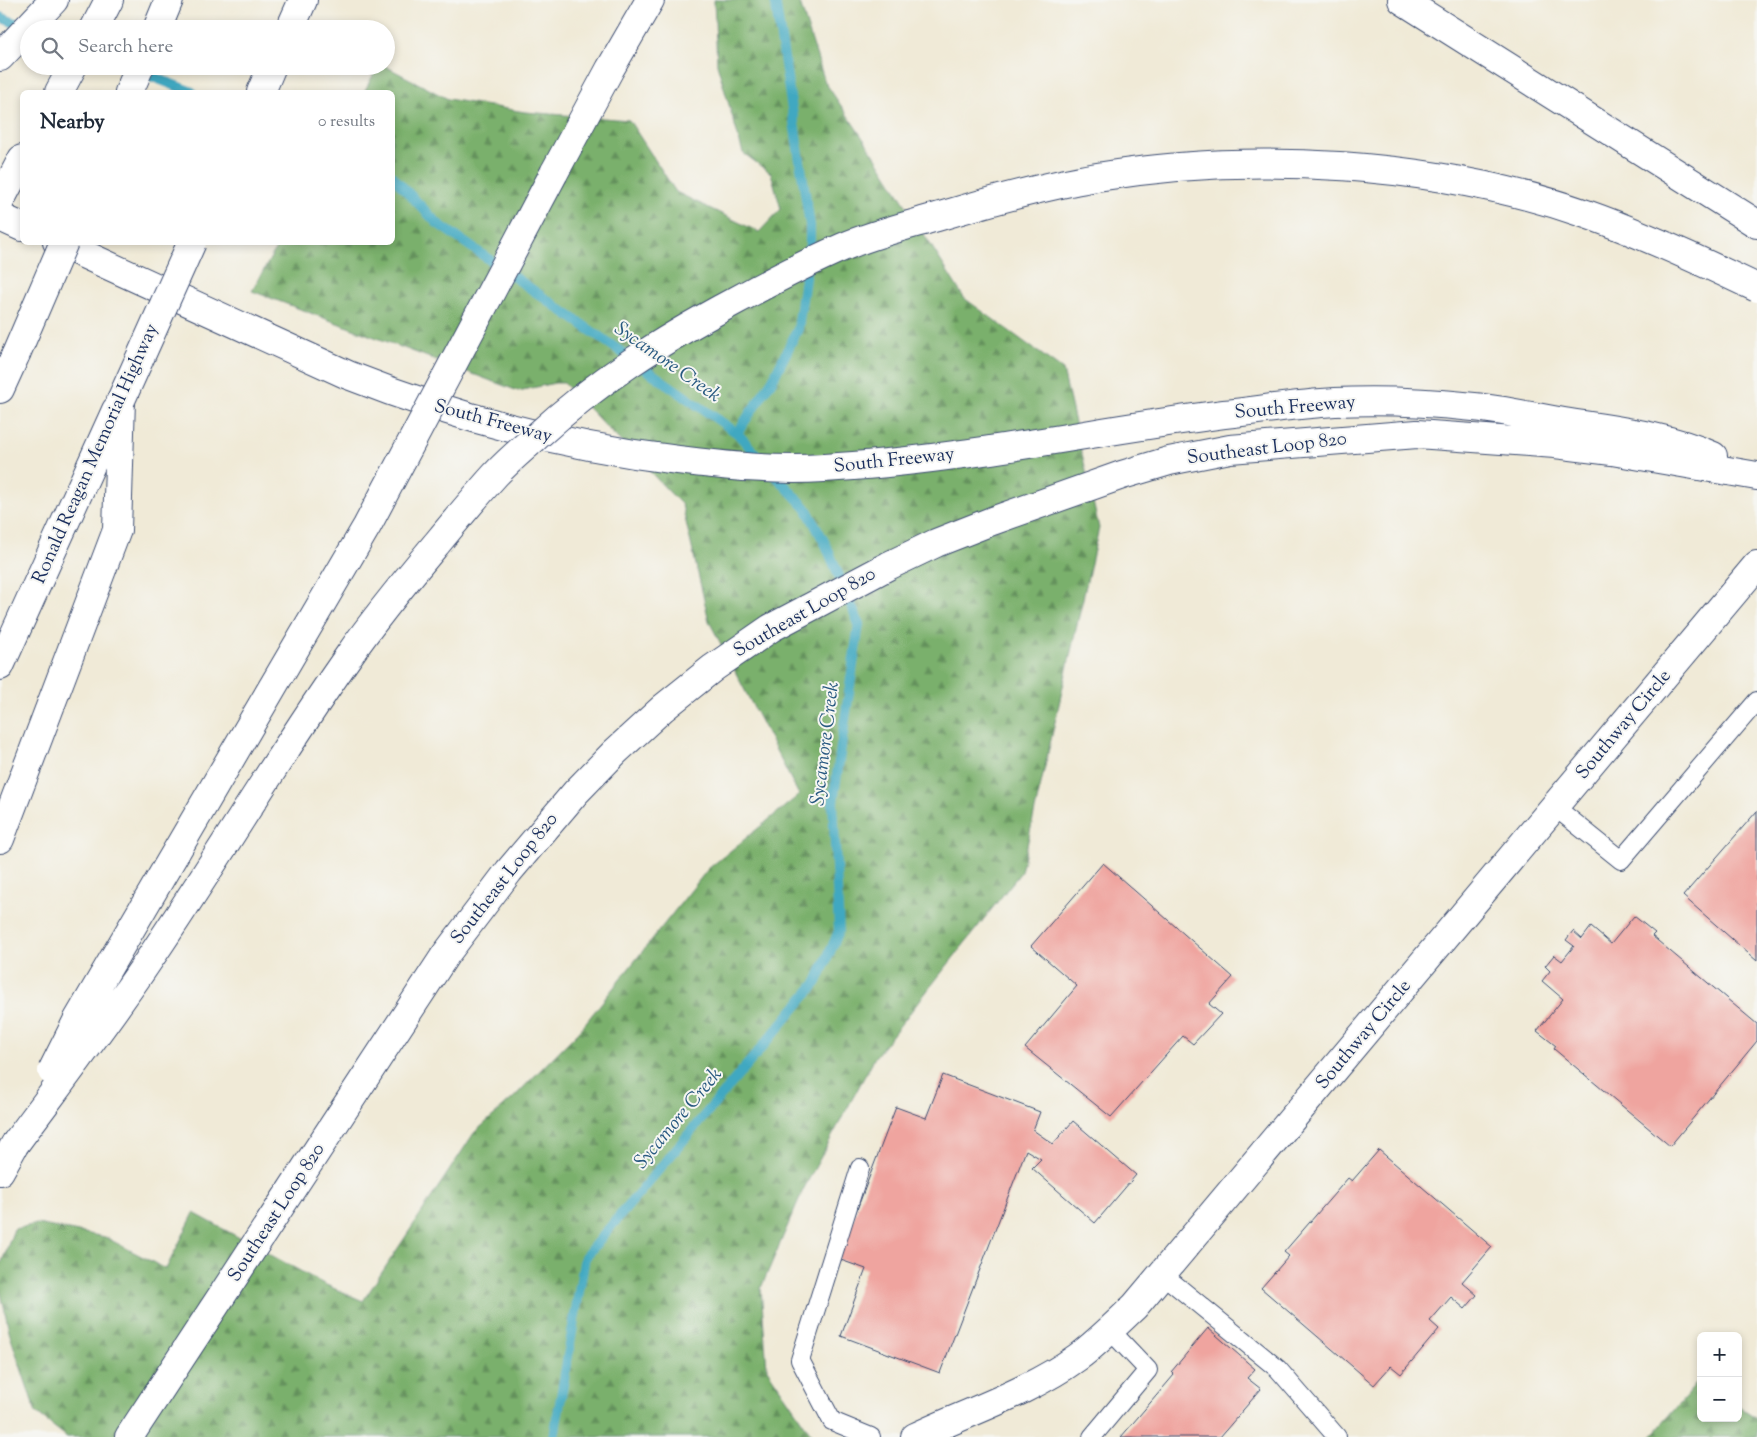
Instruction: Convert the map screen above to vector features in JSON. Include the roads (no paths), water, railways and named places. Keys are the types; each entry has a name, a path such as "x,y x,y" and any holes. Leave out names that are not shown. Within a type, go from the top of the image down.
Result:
{"main road":[{"path":"35,20 54,0"},
{"path":"99,20 109,0"},
{"path":"161,20 169,0"},
{"path":"294,20 303,0"},
{"path":"0,1171 78,1019 371,518 558,164 650,0"},
{"path":"1402,0 1757,224"},
{"path":"0,57 20,36"},
{"path":"60,90 68,75"},
{"path":"130,90 136,75"},
{"path":"262,90 268,75"},
{"path":"0,201 20,163"},
{"path":"15,1144 149,960 290,742 353,649 412,573 498,471 552,422 598,384 650,350 776,279 846,245 970,206 1043,187 1100,176 1166,168 1302,164 1363,167 1426,176 1480,185 1536,199 1586,214 1709,265 1757,288"},
{"path":"0,217 20,226"},
{"path":"0,389 63,245"},
{"name":"South Freeway","path":"64,245 348,375 393,392 446,410 563,441 666,458 771,468 821,468 922,460 1165,422 1292,406 1335,402 1429,403 1477,407 1654,437 1699,450 1757,476"},
{"name":"Ronald Reagan Memorial Highway","path":"0,666 191,245"},
{"path":"0,839 117,530 121,400"},
{"name":"Southeast Loop 820","path":"129,1437 446,954 509,871 576,792 615,752 663,708 713,668 771,628 888,566 952,537 1060,496 1169,461 1230,449 1417,434 1555,444 1612,451 1757,476"},
{"name":"Southway Circle","path":"915,1437 947,1431 1043,1379 1078,1357 1135,1306 1757,565"}],"lane":[{"path":"1555,807 1621,860 1757,701"},
{"path":"860,1168 800,1360 832,1421 871,1437"},
{"path":"1162,1274 1278,1368 1337,1437"},
{"path":"1092,1437 1148,1370 1110,1330"}],"waterway":[{"path":"737,433 773,379 798,329 810,242 810,225 775,0"},
{"name":"Sycamore Creek","path":"0,17 20,25"},
{"name":"Sycamore Creek","path":"148,75 187,90"},
{"name":"Sycamore Creek","path":"395,179 437,223 737,433 764,463"},
{"name":"Sycamore Creek","path":"554,1437 585,1257 817,982 839,931 833,802 859,624 826,545 806,508 774,474"}]}
